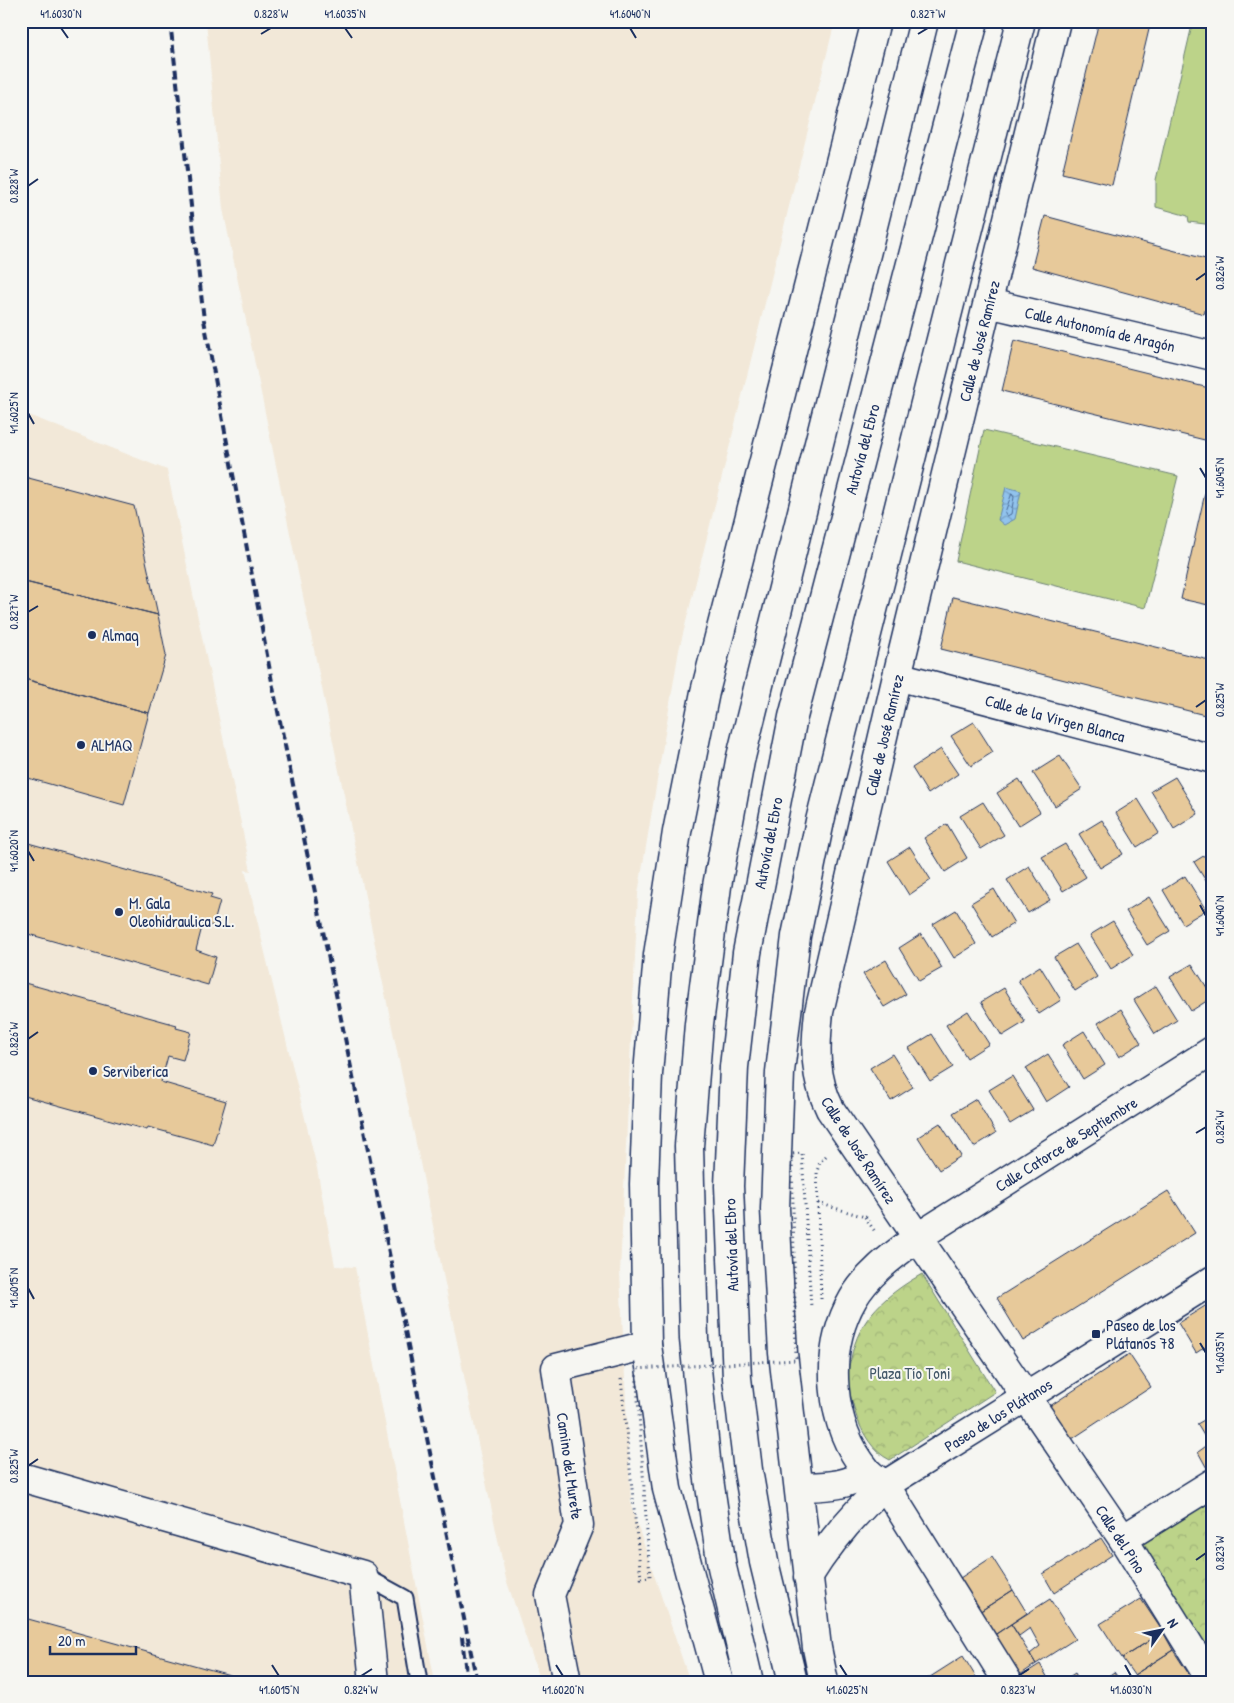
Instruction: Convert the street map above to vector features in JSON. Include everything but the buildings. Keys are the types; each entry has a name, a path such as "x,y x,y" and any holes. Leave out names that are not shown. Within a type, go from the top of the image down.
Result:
{"main road":[{"path":"719,1682 667,1489 647,1345 644,1184 648,1074 658,955 677,832 705,692 876,21"},
{"path":"749,1682 722,1568 706,1459 694,1339 689,1146 699,1024 717,886 740,761 924,21"},
{"name":"Autovía del Ebro","path":"793,1682 764,1562 748,1470 737,1378 729,1186 734,1067 747,952 793,717 974,21"},
{"path":"824,1682 817,1648 808,1577 783,1353 775,1208 780,1072 796,936 842,728 1021,21"},
{"name":"Calle de José Ramírez","path":"1027,1398 849,1139 820,1090 816,1069 815,1042 818,1012 897,676 1056,21"},
{"name":"Calle Autonomía de Aragón","path":"988,303 1213,356"},
{"name":"Calle de la Virgen Blanca","path":"897,676 1213,759"},
{"name":"Calle Catorce de Septiembre","path":"918,1237 1213,1050"},
{"path":"918,1237 878,1269 863,1284 852,1300 837,1338 834,1384 838,1411 846,1434 1008,1682"},
{"name":"Paseo de los Plátanos","path":"808,1577 826,1548 877,1479 1027,1398 1213,1280"},
{"name":"Camino del Murete","path":"567,1682 550,1595 579,1525 556,1368 647,1345"},
{"name":"Calle del Pino","path":"1027,1398 1123,1539 1212,1682"},
{"path":"21,1477 363,1575 374,1682"},
{"path":"799,1487 838,1486 877,1479"},
{"path":"1123,1539 1213,1483"}],"lane":[{"path":"363,1575 405,1598 418,1682"}],"path":[{"path":"621,1379 641,1578 650,1577 636,1369 796,1360 792,1154 802,1153 811,1307 821,1308 817,1171 820,1162 849,1139"},
{"path":"818,1203 865,1217 891,1199"}],"shaded area":[{"path":"206,21 835,21 679,650 638,894 620,1272 631,1506 690,1682 541,1682 506,1579 223,209"},
{"path":"21,412 167,470 251,871 245,870 317,1168 335,1266 355,1267 435,1682 21,1682"}],"green space":[{"path":"1193,21 1213,21 1213,225 1189,222 1188,216 1156,207 1156,180"},
{"path":"984,430 1178,476 1145,608 956,561"},
{"name":"Plaza Tío Toni","path":"922,1274 995,1392 890,1460 873,1447 861,1429 848,1383 848,1368 860,1331 867,1319 897,1290"},
{"path":"1213,1500 1213,1662 1137,1548"}],"water":[{"path":"1006,487 1021,491 1015,519 1004,525 998,520"}],"railway":[{"path":"170,21 204,320 273,687 477,1682"},
{"path":"462,1637 467,1682"}],"place":[{"name":"Almaq","path":"92,635"},
{"name":"ALMAQ","path":"81,745"},
{"name":"M. Gala Oleohidraulica S.L.","path":"119,912"},
{"name":"Serviberica","path":"93,1071"},
{"name":"Paseo de los Plátanos 78","path":"1096,1334"}]}
